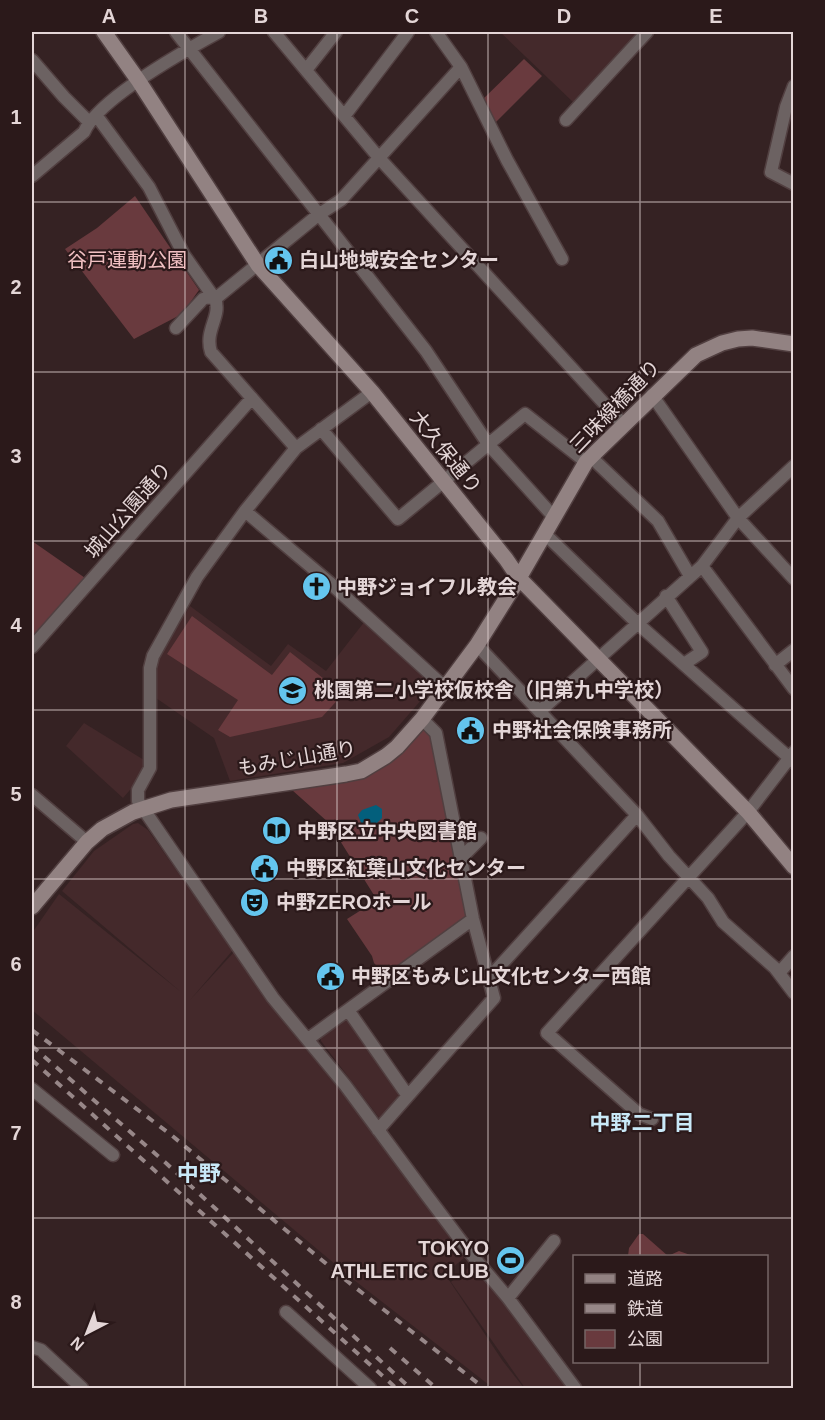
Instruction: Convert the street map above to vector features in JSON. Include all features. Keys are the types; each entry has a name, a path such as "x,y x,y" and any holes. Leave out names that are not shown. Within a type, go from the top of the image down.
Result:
{"main road":[{"name":"大久保通り","path":"104,32 138,80 258,265 372,392 519,578 748,812 794,867"},
{"name":"三味線橋通り","path":"519,578 588,459 696,355 722,343 752,338 794,344"},
{"name":"もみじ山通り","path":"33,902 87,842 112,823 143,808 171,800 354,773 392,752 422,719 477,645 519,578"}],"street":[{"path":"176,32 426,351 488,444 554,516"},
{"path":"32,176 84,132 92,118 138,80 219,32"},
{"path":"274,32 380,159 623,424"},
{"path":"306,70 336,32"},
{"path":"345,115 408,32"},
{"path":"436,32 461,67 507,160 562,258"},
{"path":"566,120 647,32"},
{"path":"33,64 92,118 149,187 184,255 215,298 216,313 208,342 211,352 296,448"},
{"path":"176,328 203,299 215,298 318,215 341,200 461,67"},
{"path":"794,86 786,107 771,172 794,184"},
{"path":"372,392 296,448 197,577 153,656 149,681 150,768 138,790 138,801 273,998 427,1191 471,1254 508,1298 575,1389"},
{"path":"652,395 738,518 794,579"},
{"name":"城山公園通り","path":"32,647 252,398"},
{"path":"321,429 398,519 525,414 588,459 658,521 690,576"},
{"path":"540,711 702,566 738,518 794,466"},
{"path":"245,512 329,582 439,682 447,684"},
{"path":"544,533 637,623 792,757 748,812 547,1033 639,1114 652,1119"},
{"path":"702,566 794,689"},
{"path":"666,597 702,652 684,664"},
{"path":"477,645 637,815 669,856 708,898 723,922 779,973 794,993"},
{"path":"775,665 794,651"},
{"path":"378,1130 494,998 473,920 436,733 422,719"},
{"path":"32,795 87,842"},
{"path":"490,984 637,815"},
{"path":"461,858 481,838"},
{"path":"308,1039 473,920"},
{"path":"779,973 794,956"},
{"path":"348,1010 408,1096"},
{"path":"32,1089 113,1155"},
{"path":"508,1298 554,1241"},
{"path":"286,1312 370,1389"},
{"path":"32,1347 41,1350 82,1389"}],"shaded area":[{"path":"500,32 638,32 573,102"},
{"name":"桃園第二小学校仮校舎（旧第九中学校）","path":"190,606 271,666 288,644 326,671 365,621 436,683 389,737 343,763 230,781 214,738 156,698 157,657"},
{"path":"84,723 144,760 142,776 123,798 66,746"},
{"path":"138,823 148,830 233,950 190,1000 234,952 291,1031 372,1129 464,1258 445,1274 502,1360 524,1388 493,1388 354,1280 32,1010 32,933 59,894 181,992 62,891 94,851 133,824"},
{"path":"347,1017 404,1094 380,1119 321,1041 321,1036"},
{"path":"473,1264 521,1325 566,1388 525,1388 451,1282"}],"green space":[{"path":"524,59 542,76 494,124 481,101"},
{"name":"谷戸運動公園","path":"135,196 199,290 182,314 134,339 65,249 97,228"},
{"path":"32,541 88,580 37,638 32,638"},
{"path":"192,616 272,675 290,652 343,694 322,717 230,737 218,730 238,700 167,654"},
{"path":"422,728 433,730 468,916 387,977 374,963 372,956 347,919 377,900 329,823 292,790 356,778"},
{"path":"639,1234 643,1234 667,1255 628,1255 629,1248"},
{"path":"679,1251 690,1255 670,1255"}],"water":[{"path":"376,805 382,809 382,818 374,826 362,825 358,815 362,810"}],"railway":[{"path":"32,1030 170,1134 347,1281 484,1388"},
{"path":"32,1046 167,1164 410,1388"},
{"path":"32,1060 396,1388"},
{"path":"390,1348 436,1388"}],"place":[{"name":"白山地域安全センター","path":"278,260"},
{"name":"中野ジョイフル教会","path":"316,587"},
{"name":"桃園第二小学校仮校舎（旧第九中学校）","path":"293,690"},
{"name":"中野社会保険事務所","path":"471,730"},
{"name":"中野区立中央図書館","path":"276,831"},
{"name":"中野区紅葉山文化センター","path":"265,868"},
{"name":"中野ZEROホール","path":"255,902"},
{"name":"中野区もみじ山文化センター西館","path":"330,976"},
{"name":"TOKYO ATHLETIC CLUB","path":"510,1260"}],"district":[{"name":"中野二丁目","path":"642,1123"},
{"name":"中野","path":"199,1173"}]}
